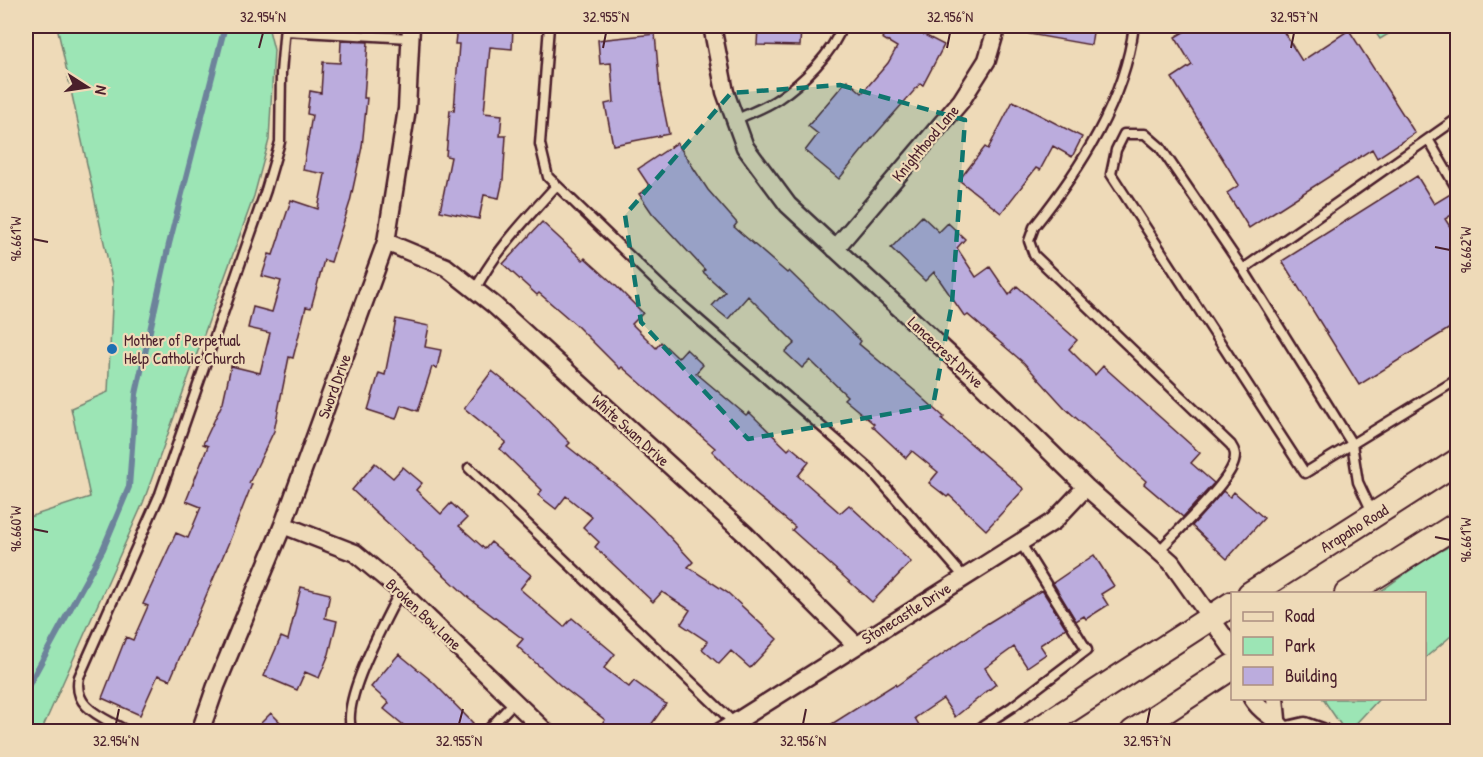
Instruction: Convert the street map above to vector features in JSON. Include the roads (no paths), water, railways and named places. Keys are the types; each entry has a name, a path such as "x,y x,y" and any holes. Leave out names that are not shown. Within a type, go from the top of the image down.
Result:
{"main road":[{"name":"Arapaho Road","path":"1253,592 1458,461"},
{"path":"1350,592 1458,524"},
{"path":"1035,732 1231,605"},
{"path":"1133,732 1231,668"}],"street":[{"name":"Lancecrest Drive","path":"712,26 725,92 746,147 788,205 975,378 1086,487 1172,562 1231,645"},
{"name":"Knighthood Lane","path":"835,249 961,101 987,60 997,26"},
{"name":"Sword Drive","path":"200,732 216,686 283,525 386,242 407,109 411,32"},
{"name":"White Swan Drive","path":"386,242 446,267 475,290 745,534 856,645"},
{"name":"Stonecastle Drive","path":"727,727 1054,521 1086,487"},
{"name":"Broken Bow Lane","path":"283,525 355,553 400,591 546,732"},
{"path":"1253,700 1260,712 1281,728 1305,726 1322,732"},
{"path":"1275,700 1281,728"}],"lane":[{"path":"549,26 540,144 548,177 667,292 871,470 964,577"},
{"path":"735,120 778,99 804,77 837,40 842,26"},
{"path":"1134,26 1119,86 1089,152 1034,227 1029,241 1034,255 1224,438 1235,453 1233,465 1218,486 1159,551"},
{"path":"128,732 83,705 76,689 79,676 160,494 266,190 280,142 280,73 285,28 411,32"},
{"path":"1243,269 1458,118"},
{"path":"1374,515 1358,482 1352,444 1243,269 1160,147 1145,134 1124,134 1116,150 1111,174 1305,473 1352,444 1458,379"},
{"path":"1428,139 1457,189"},
{"path":"475,290 483,274 524,220 556,186"},
{"path":"468,468 727,727"},
{"path":"974,732 1012,707 1087,650 1020,542"},
{"path":"353,732 349,725 350,704 374,644 400,591"},
{"path":"486,732 515,701"}],"waterway":[{"path":"26,690 103,549 129,487 136,394 169,244 225,26"}],"place":[{"name":"Mother of Perpetual Help Catholic Church","path":"112,349"}]}
